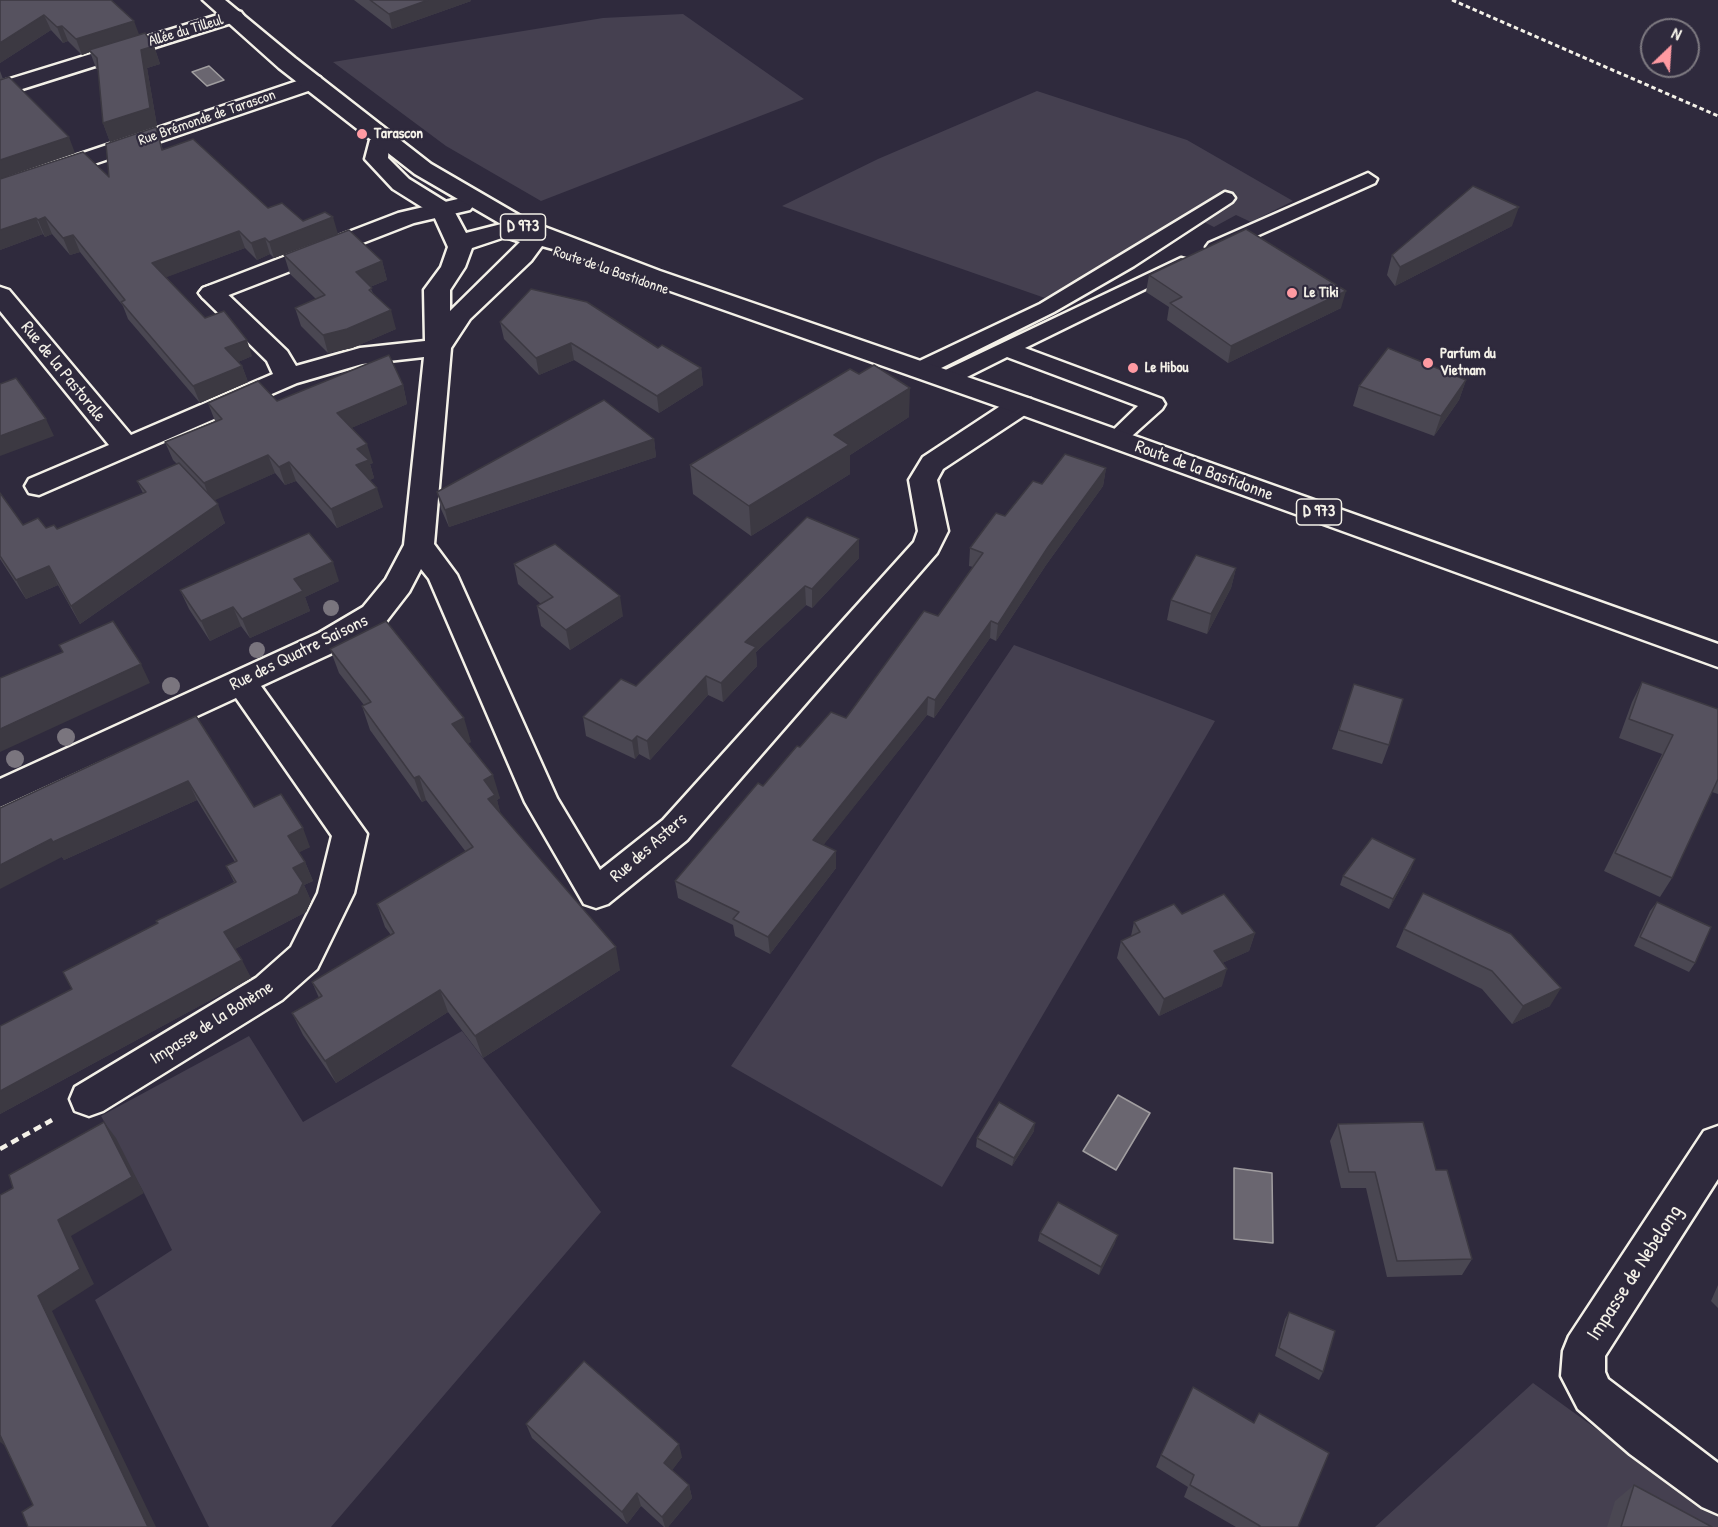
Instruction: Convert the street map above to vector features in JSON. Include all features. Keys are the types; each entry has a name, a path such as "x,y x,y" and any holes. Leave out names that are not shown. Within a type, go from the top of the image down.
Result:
{"street":[{"name":"Route de la Bastidonne","path":"213,0 234,16 242,26 423,169 522,233 1021,405 1718,656"},
{"name":"Allée du Tilleul","path":"0,89 234,16"},
{"name":"Rue Brémonde de Tarascon","path":"0,189 312,82"},
{"name":"Route de la Bastidonne","path":"333,99 362,135 378,145 452,208 730,312 859,348"},
{"path":"288,377 278,357 212,293 406,218 452,208 459,246 465,241 522,233"},
{"name":"Rue des Quatre Saisons","path":"438,348 460,314 522,256 522,233"},
{"name":"Rue des Quatre Saisons","path":"0,794 330,641 374,615 398,585 419,545 438,348 436,290 453,267 459,246"},
{"name":"Rue de la Pastorale","path":"0,295 126,448"},
{"path":"39,486 288,377 360,356 438,348"},
{"name":"Rue des Asters","path":"419,545 442,575 542,802 596,894 675,830 927,546 933,531 923,480 933,463 1021,405"},
{"name":"Impasse de la Bohème","path":"89,1099 269,989 304,958 336,893 350,834 241,682"},
{"name":"Impasse de Nebelong","path":"1718,1144 1584,1351 1584,1376 1593,1394 1646,1438 1718,1491"}],"lane":[{"path":"945,379 1254,229 1368,179"},
{"path":"919,370 1047,308 1127,262 1225,198"},
{"path":"1006,349 1154,404 1115,439"}],"path":[{"path":"1452,0 1586,61 1718,116"},
{"path":"0,1149 89,1099"}],"shaded area":[{"path":"683,14 804,99 541,201 446,146 333,62 603,18"},
{"path":"209,66 224,80 207,86 192,72"},
{"path":"1037,91 1187,140 1293,201 1251,222 1236,215 1214,227 1192,216 1045,298 782,206 878,159"},
{"path":"1014,645 1215,721 942,1187 731,1066"},
{"path":"462,1031 601,1212 331,1527 209,1527 95,1300 172,1250 144,1193 101,1116 249,1036 303,1122"},
{"path":"1118,1095 1150,1113 1116,1170 1083,1151"},
{"path":"1234,1168 1272,1173 1273,1243 1234,1239"},
{"path":"1533,1383 1718,1517 1718,1527 1375,1527"}],"building":[{"path":"0,0 111,0 134,21 76,39 62,26 57,27 44,15 0,43"},
{"path":"370,0 428,0 389,14"},
{"path":"145,33 154,46 141,50 150,108 103,123 97,58 89,50"},
{"path":"9,77 69,137 0,160 0,80"},
{"path":"156,127 162,150 193,139 268,208 282,203 303,221 325,212 333,217 269,242 265,238 251,243 239,231 152,263 205,318 224,311 247,340 225,348 242,366 193,386 121,302 125,300 73,235 63,238 45,217 0,230 0,179 83,152 109,177 106,144"},
{"path":"1473,186 1519,207 1400,267 1392,255"},
{"path":"1246,229 1346,291 1231,346 1170,303 1182,297 1149,275"},
{"path":"349,230 382,261 356,272 372,288 369,290 391,310 347,329 323,335 295,308 325,295 284,255"},
{"path":"531,289 587,302 658,348 662,345 701,368 657,396 571,343 536,358 500,322"},
{"path":"1388,348 1466,380 1441,416 1359,386"},
{"path":"389,355 403,385 337,413 367,444 357,449 369,460 356,465 377,488 331,509 289,462 279,467 268,455 204,483 165,442 222,419 208,403 258,381 277,401"},
{"path":"874,365 910,388 834,435 849,445 749,506 690,465 850,369 859,374"},
{"path":"16,378 46,419 0,436 0,384"},
{"path":"604,400 654,439 445,510 437,492"},
{"path":"1065,454 1106,468 1048,547 998,624 991,621 935,700 928,697 813,840 836,851 768,937 733,919 739,912 675,881 758,783 763,786 797,746 800,747 831,712 846,718 924,611 938,616 983,553 970,548 996,513 1005,516 1033,481 1042,484"},
{"path":"179,463 218,504 71,606 49,566 16,580 0,556 0,493 23,525 38,518 46,528 54,525 57,529 146,492 137,481"},
{"path":"807,517 859,539 812,589 805,586 745,642 756,647 721,683 706,676 647,741 637,736 632,741 583,717 621,679 636,686"},
{"path":"309,533 333,562 294,579 303,591 242,619 233,607 201,621 180,590"},
{"path":"555,544 620,596 566,630 537,606 553,597 514,564"},
{"path":"1196,555 1236,568 1211,614 1171,600"},
{"path":"113,621 141,664 0,729 0,678 63,652 59,645"},
{"path":"386,621 464,718 452,724 493,775 484,780 495,795 488,799 616,947 475,1036 440,990 325,1061 292,1013 322,996 312,982 394,933 377,904 473,847 419,776 414,778 362,706 371,702 330,649"},
{"path":"1642,682 1718,709 1718,779 1672,878 1615,853 1673,735 1629,719"},
{"path":"1354,684 1403,699 1389,745 1339,730"},
{"path":"196,716 254,807 281,794 303,828 288,836 305,862 293,868 303,883 298,894 224,932 242,960 0,1091 0,1026 72,989 63,972 158,923 156,921 236,882 226,866 237,861 188,781 53,842 51,839 0,865 0,808"},
{"path":"1372,838 1415,859 1393,899 1343,876"},
{"path":"1423,893 1511,934 1561,988 1523,1006 1492,971 1404,929"},
{"path":"1224,894 1255,933 1214,951 1227,969 1164,999 1121,941 1140,932 1134,922 1174,904 1182,914"},
{"path":"1657,902 1711,927 1695,963 1640,937"},
{"path":"999,1102 1035,1123 1014,1158 977,1138"},
{"path":"104,1122 132,1177 58,1220 80,1269 38,1296 148,1527 28,1527 22,1512 33,1505 0,1435 0,1195 13,1188 9,1175"},
{"path":"1423,1122 1436,1170 1447,1170 1472,1259 1397,1261 1375,1172 1349,1172 1338,1124"},
{"path":"1058,1202 1118,1235 1101,1267 1040,1233"},
{"path":"1289,1312 1335,1331 1323,1372 1279,1348"},
{"path":"584,1361 679,1444 664,1463 689,1485 662,1517 637,1493 622,1512 526,1424"},
{"path":"1193,1387 1254,1423 1259,1413 1329,1453 1298,1527 1259,1527 1190,1485 1194,1475 1161,1455"},
{"path":"1634,1485 1712,1527 1621,1527"}],"place":[{"name":"Tarascon","path":"362,134"},
{"name":"Le Tiki","path":"1292,293"},
{"name":"Parfum du Vietnam","path":"1428,363"},
{"name":"Le Hibou","path":"1133,368"}]}
